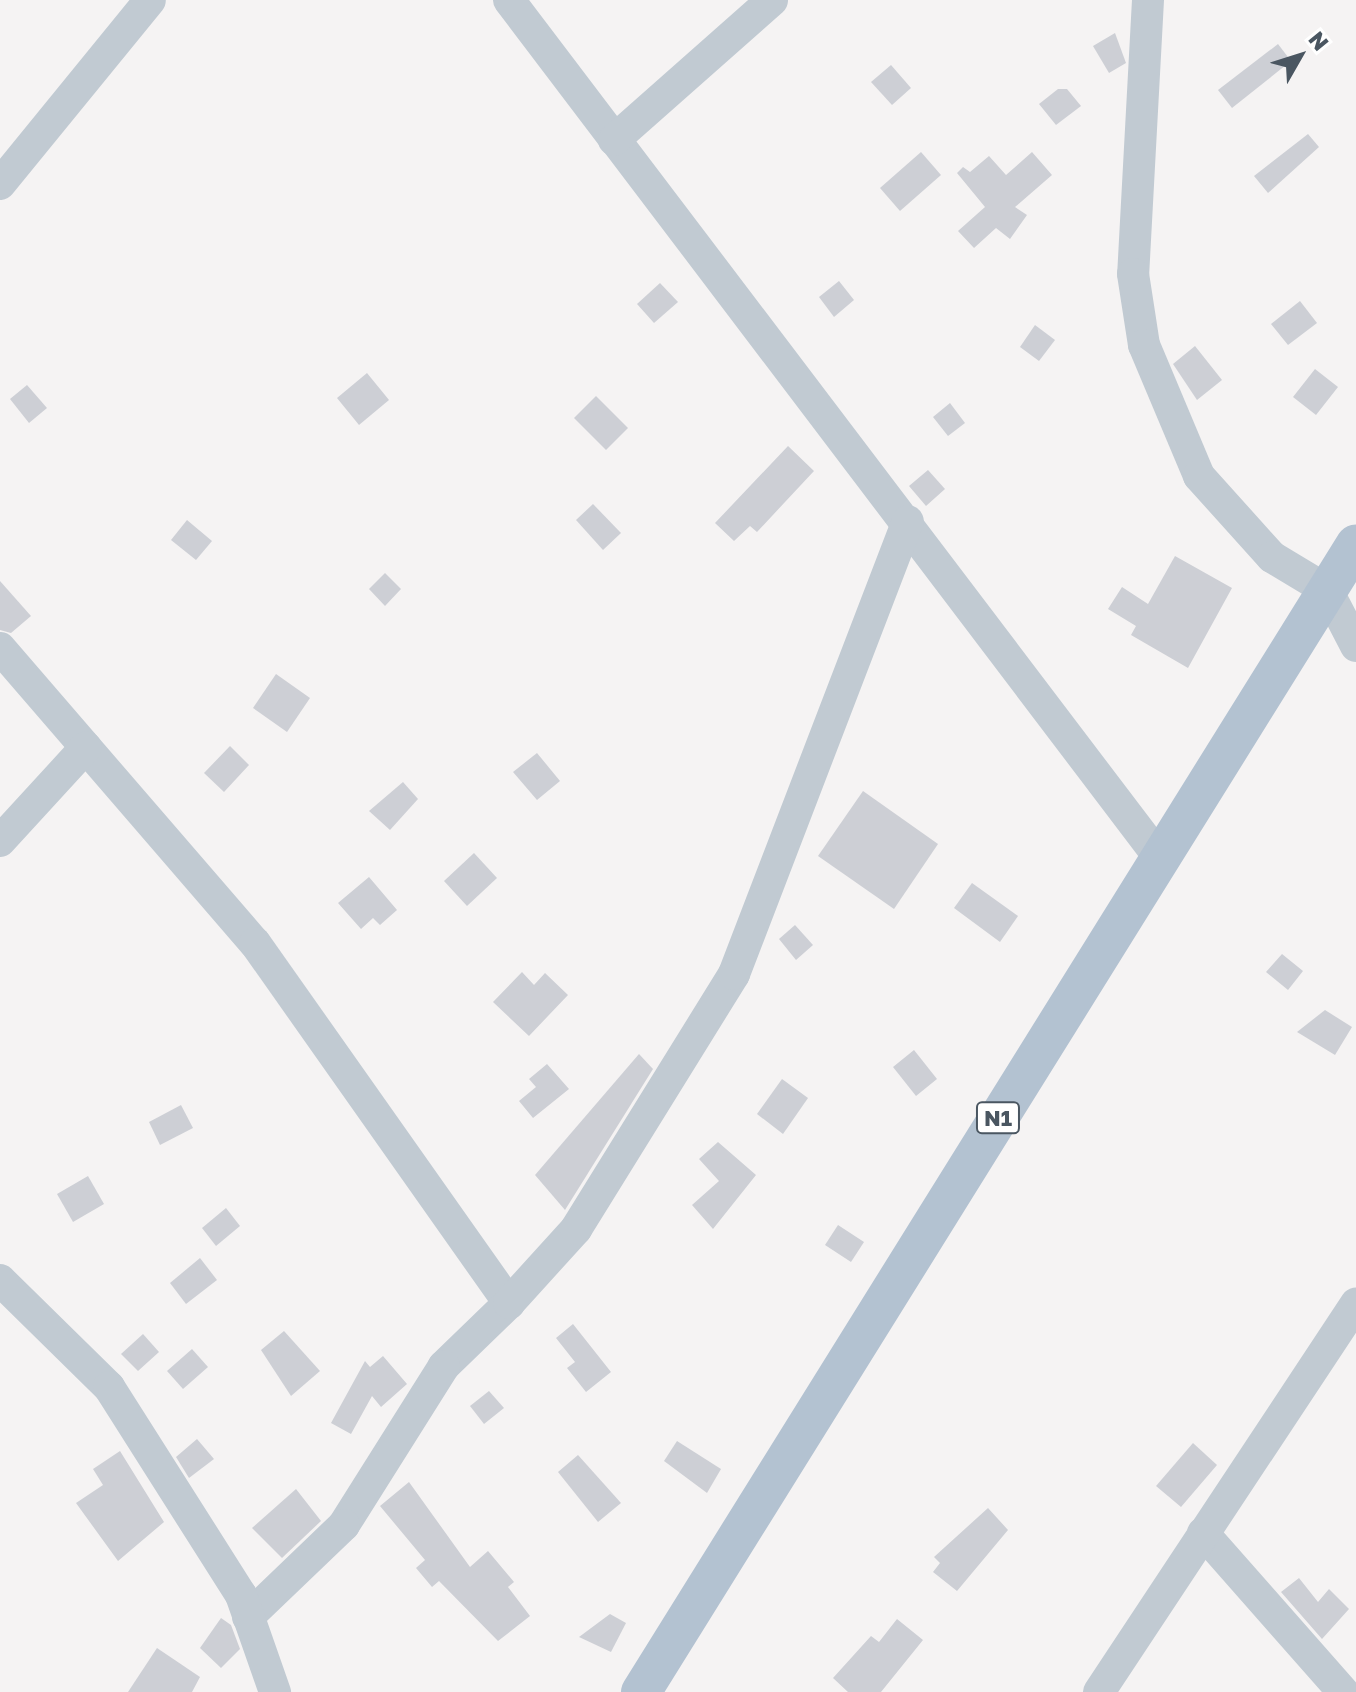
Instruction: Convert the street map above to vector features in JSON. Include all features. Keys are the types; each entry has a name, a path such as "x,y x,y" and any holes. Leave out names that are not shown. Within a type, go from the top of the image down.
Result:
{"main road":[{"name":"N1","path":"641,1692 1356,544"}],"street":[{"path":"0,184 150,0"},
{"path":"509,0 908,521 1159,857"},
{"path":"614,140 772,0"},
{"path":"1148,0 1133,274 1144,345 1199,476 1272,557 1327,590 1356,646"},
{"path":"248,1617 344,1525 444,1366 509,1303 576,1229 734,974 908,521"},
{"path":"0,648 255,943 509,1303"},
{"path":"0,841 86,747"},
{"path":"0,1280 109,1387 248,1617 275,1692"},
{"path":"1099,1692 1356,1303"},
{"path":"1203,1533 1343,1692"}],"building":[{"path":"1115,33 1126,63 1109,73 1093,46"},
{"path":"1278,44 1291,61 1232,108 1218,90"},
{"path":"891,65 911,88 892,105 871,82"},
{"path":"1058,89 1067,89 1081,106 1056,125 1039,104"},
{"path":"1308,134 1319,147 1268,193 1254,176"},
{"path":"921,152 941,175 900,211 880,188"},
{"path":"1032,152 1052,175 1015,207 1027,215 1010,239 996,228 974,248 958,231 985,207 957,173 963,167 970,172 989,156 1006,175"},
{"path":"839,281 854,300 834,317 819,297"},
{"path":"660,283 678,302 654,323 637,304"},
{"path":"1300,301 1317,323 1288,345 1271,324"},
{"path":"1035,325 1055,340 1039,361 1020,347"},
{"path":"1195,346 1222,380 1197,400 1173,364"},
{"path":"1315,369 1338,387 1316,415 1293,397"},
{"path":"367,373 389,400 359,425 337,398"},
{"path":"27,385 47,408 29,423 10,399"},
{"path":"596,396 628,428 606,450 574,418"},
{"path":"950,403 965,423 948,436 933,417"},
{"path":"788,446 814,471 757,532 750,526 734,541 715,523"},
{"path":"928,470 945,489 926,506 909,486"},
{"path":"593,504 621,533 603,550 576,520"},
{"path":"187,520 212,541 196,560 171,540"},
{"path":"1175,556 1232,588 1188,668 1131,635 1136,626 1108,609 1122,587 1148,604"},
{"path":"385,573 401,589 385,606 369,589"},
{"path":"0,581 31,616 11,633 0,630"},
{"path":"276,674 310,698 287,732 253,708"},
{"path":"230,746 249,765 224,792 204,773"},
{"path":"537,753 560,781 537,800 513,772"},
{"path":"403,782 418,799 390,830 369,811"},
{"path":"863,791 938,844 894,909 818,856"},
{"path":"474,853 497,878 467,906 444,881"},
{"path":"369,877 397,910 380,925 373,918 361,929 338,903"},
{"path":"972,883 1018,916 1000,942 954,908"},
{"path":"795,925 813,945 796,960 779,939"},
{"path":"1282,954 1303,971 1288,990 1266,972"},
{"path":"522,972 534,985 545,973 568,995 529,1036 493,1002"},
{"path":"1325,1010 1352,1027 1335,1055 1297,1032"},
{"path":"914,1050 937,1079 916,1096 893,1067"},
{"path":"639,1054 653,1069 565,1210 535,1175"},
{"path":"547,1064 569,1089 533,1118 519,1101 536,1087 529,1079"},
{"path":"782,1079 808,1098 783,1134 757,1114"},
{"path":"181,1105 193,1128 160,1145 149,1122"},
{"path":"718,1142 756,1175 713,1229 692,1205 719,1181 699,1159"},
{"path":"88,1176 104,1204 73,1222 57,1194"},
{"path":"226,1208 240,1226 216,1246 202,1228"},
{"path":"838,1225 864,1242 851,1262 825,1245"},
{"path":"200,1258 217,1280 186,1304 170,1283"},
{"path":"573,1324 611,1372 586,1392 567,1368 575,1362 556,1338"},
{"path":"284,1331 320,1371 291,1396 261,1350"},
{"path":"143,1334 159,1352 138,1371 121,1354"},
{"path":"192,1349 208,1367 183,1389 167,1371"},
{"path":"383,1356 407,1384 381,1407 372,1396 351,1434 331,1423 365,1361 370,1367"},
{"path":"489,1391 504,1408 484,1424 470,1406"},
{"path":"197,1439 214,1459 189,1478 176,1457"},
{"path":"677,1441 721,1469 707,1493 664,1461"},
{"path":"1193,1443 1217,1465 1181,1507 1156,1486"},
{"path":"120,1451 164,1522 118,1561 76,1503 103,1485 93,1469"},
{"path":"578,1455 621,1503 598,1522 558,1472"},
{"path":"409,1482 470,1567 488,1551 514,1582 508,1587 530,1616 498,1641 439,1581 432,1587 416,1568 425,1560 380,1506"},
{"path":"296,1489 321,1521 282,1558 252,1528"},
{"path":"988,1508 1008,1530 957,1591 933,1572 940,1563 934,1557"},
{"path":"1299,1578 1318,1602 1329,1589 1349,1609 1322,1639 1281,1592"},
{"path":"610,1614 626,1623 611,1652 579,1637"},
{"path":"221,1618 231,1625 240,1649 221,1668 200,1648"},
{"path":"897,1619 923,1640 881,1692 848,1692 833,1678 871,1636 879,1642"},
{"path":"157,1648 200,1677 192,1692 128,1692"}]}
